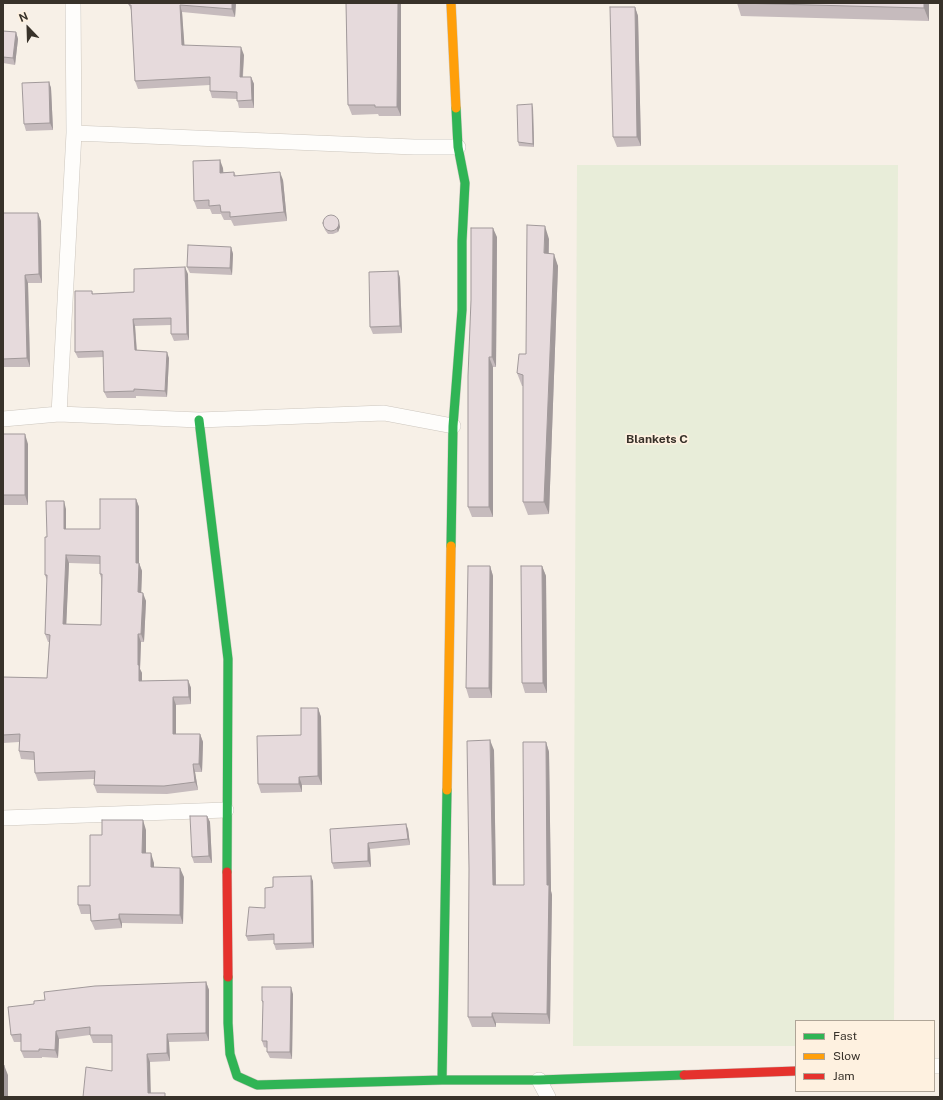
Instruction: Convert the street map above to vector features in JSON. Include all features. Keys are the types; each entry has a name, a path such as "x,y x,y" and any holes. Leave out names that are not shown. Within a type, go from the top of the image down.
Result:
{"street":[{"path":"60,414 74,133 73,3"},
{"path":"442,1080 454,426 462,310 462,241 465,184 458,147 451,3"},
{"path":"74,133 406,147 458,147"},
{"path":"3,419 60,414 199,420 384,413 454,426"},
{"path":"199,420 228,659 226,810 228,1023 230,1054 237,1076 257,1085 442,1080 539,1080 795,1071"},
{"path":"3,818 226,810"},
{"path":"539,1080 548,1097"}],"green space":[{"path":"577,165 898,165 894,1020 795,1020 795,1046 573,1046"}],"building":[{"path":"129,3 232,3 232,9 180,5 182,45 241,47 240,77 251,77 252,100 237,101 237,92 210,91 210,77 135,81 131,5 129,5"},
{"path":"346,3 398,3 397,107 348,105"},
{"path":"737,3 924,3 924,8"},
{"path":"610,7 635,7 637,137 613,137"},
{"path":"3,31 16,32 13,58 3,57"},
{"path":"49,82 50,123 24,124 22,83"},
{"path":"532,104 533,144 518,142 517,105"},
{"path":"220,160 220,173 234,172 234,176 280,172 284,212 230,217 230,212 221,212 220,205 209,206 209,200 194,201 193,161"},
{"path":"3,213 38,213 39,274 25,275 27,358 3,359"},
{"path":"331,215 337,217 339,223 337,229 331,231 325,229 323,223 325,217"},
{"path":"527,225 545,226 544,253 554,254 544,502 523,502 523,375 517,373 519,354 526,354"},
{"path":"471,228 493,228 492,357 489,357 489,507 468,507 468,376 471,300"},
{"path":"188,245 231,247 230,268 187,267"},
{"path":"185,267 187,334 171,334 171,318 133,319 135,350 167,352 165,391 134,389 134,391 104,392 103,351 75,352 75,291 92,291 92,294 134,292 134,269"},
{"path":"398,271 400,326 370,327 369,272"},
{"path":"3,434 25,434 25,495 3,495"},
{"path":"100,499 136,499 136,563 139,563 138,592 143,593 141,634 138,634 139,681 188,680 189,697 173,697 173,734 200,734 199,764 193,764 195,782 164,786 94,785 95,771 35,773 34,752 19,751 20,734 3,735 3,677 47,678 50,635 45,634 47,575 45,575 45,537 47,537 46,501 64,501 64,529 100,529","holes":["66,555 100,556 100,574 102,574 101,625 63,624"]},
{"path":"468,566 490,566 489,688 466,688"},
{"path":"521,566 542,566 543,683 522,683"},
{"path":"301,708 318,708 318,776 299,777 299,784 258,784 257,736 301,735"},
{"path":"490,740 493,885 524,885 523,742 546,742 547,885 549,885 547,1014 492,1013 492,1017 468,1017 469,869 467,741"},
{"path":"190,816 207,816 209,856 192,857"},
{"path":"102,820 143,820 142,853 151,853 151,867 180,868 180,915 119,914 119,919 91,921 90,905 78,905 78,886 90,886 90,835 102,835"},
{"path":"406,824 408,839 368,843 368,861 332,863 330,829"},
{"path":"311,876 312,943 274,944 274,934 246,936 249,907 265,908 265,888 273,887 273,877"},
{"path":"206,982 206,1033 167,1034 167,1053 147,1054 148,1093 165,1093 165,1097 83,1097 86,1067 112,1071 112,1035 90,1035 90,1027 56,1031 55,1050 39,1049 39,1051 21,1051 21,1034 11,1035 8,1007 34,1004 34,1001 45,1000 44,992 95,986"},
{"path":"262,987 291,987 290,1052 267,1052 267,1041 262,1041"},
{"path":"4,1065 4,1097 3,1097"}],"traffic: fast":[{"path":"451,546 453,426 462,310 462,241 465,183 458,147 456,108"},
{"path":"199,420 228,659 227,872"},
{"path":"442,1080 447,790"},
{"path":"228,977 230,1054 237,1076 257,1085 442,1080 539,1080 684,1075"}],"traffic: slow":[{"path":"451,3 456,108"},
{"path":"447,790 451,546"}],"traffic: jam":[{"path":"227,872 228,977"},
{"path":"684,1075 795,1071"}],"district":[{"name":"Blankets C","path":"657,439"}]}
